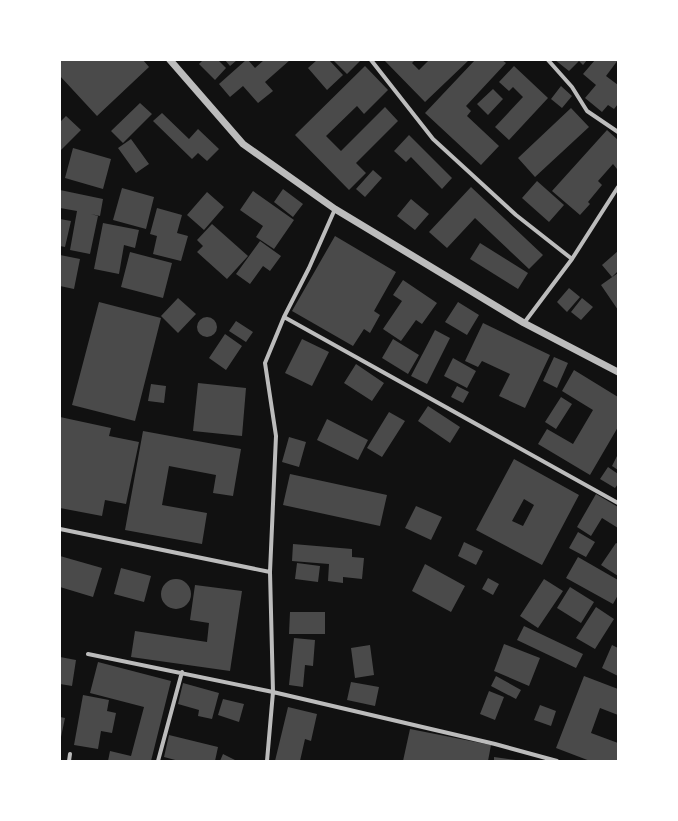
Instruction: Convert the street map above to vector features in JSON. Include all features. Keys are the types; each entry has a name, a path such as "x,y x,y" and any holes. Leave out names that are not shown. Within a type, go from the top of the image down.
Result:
{"street":[{"path":"170,60 243,144 335,209 524,323 618,372"},
{"path":"371,60 433,138 516,215 572,260"},
{"path":"548,60 572,87 587,111 618,132"},
{"path":"524,323 572,260 618,187"},
{"path":"267,761 273,692 270,572 276,436 265,363 284,317 309,268 335,209"},
{"path":"284,317 618,504"},
{"path":"60,530 270,572"},
{"path":"88,654 182,672 273,692 495,744 557,761"},
{"path":"158,761 182,672"},
{"path":"68,761 70,754"}],"building":[{"path":"60,60 143,60 149,67 97,116 60,76"},
{"path":"203,60 218,60 226,68 215,80 199,64"},
{"path":"225,60 237,60 230,66"},
{"path":"246,60 248,60 255,68 264,60 290,60 265,82 273,91 258,103 243,86 230,97 219,84"},
{"path":"317,60 329,60 343,75 327,90 308,68"},
{"path":"333,60 361,60 347,74"},
{"path":"384,60 415,60 412,63 419,70 429,60 469,60 425,102"},
{"path":"475,60 502,60 506,63 466,106 471,111 467,116 499,146 481,165 425,113"},
{"path":"555,60 587,60 583,65 579,61 569,71"},
{"path":"595,60 618,60 606,76 618,85 618,104 614,109 608,105 602,112 585,98 596,85 583,74"},
{"path":"365,66 388,90 364,114 357,106 326,136 341,151 385,107 398,121 356,163 366,173 349,190 295,135"},
{"path":"514,66 548,98 509,140 495,127 523,97 513,87 509,91 499,82"},
{"path":"561,86 572,96 562,108 551,99"},
{"path":"493,89 503,99 488,115 477,104"},
{"path":"140,103 152,114 123,143 111,131"},
{"path":"571,108 589,127 535,177 518,158"},
{"path":"162,113 189,139 198,129 219,149 207,161 198,153 192,159 153,121"},
{"path":"66,116 81,130 60,151 60,122"},
{"path":"607,130 618,140 618,168 617,169 613,164 598,181 602,185 588,202 590,204 580,215 552,191"},
{"path":"409,135 452,178 442,189 411,157 406,162 394,151"},
{"path":"131,139 149,164 136,173 118,148"},
{"path":"73,148 111,159 103,189 65,178"},
{"path":"373,170 382,178 365,197 356,189"},
{"path":"537,181 564,205 549,222 522,198"},
{"path":"471,187 543,255 529,269 475,218 447,248 429,232"},
{"path":"122,188 154,197 146,229 113,220"},
{"path":"283,189 303,204 293,217 274,202"},
{"path":"60,190 103,199 100,216 91,214 98,216 90,254 70,250 77,211 60,208"},
{"path":"253,191 294,220 274,249 256,237 263,226 240,210"},
{"path":"207,192 224,207 204,230 187,215"},
{"path":"411,199 429,214 415,230 397,216"},
{"path":"157,208 182,215 177,233 188,236 181,261 153,254 157,236 150,234"},
{"path":"60,219 71,221 65,247 60,246"},
{"path":"103,223 139,230 135,248 124,245 119,274 94,269"},
{"path":"212,224 248,256 227,279 197,252 203,246 197,240"},
{"path":"335,236 396,272 374,311 380,315 370,333 364,329 353,346 292,311"},
{"path":"260,241 281,256 270,271 263,266 250,284 236,274"},
{"path":"480,243 528,273 518,289 470,259"},
{"path":"618,251 618,271 612,277 602,265"},
{"path":"130,252 172,263 163,298 121,287"},
{"path":"60,255 80,259 74,289 60,286"},
{"path":"618,273 618,310 601,285"},
{"path":"403,280 437,303 422,324 416,320 401,341 383,329 402,301 393,295"},
{"path":"569,288 580,297 567,312 557,302"},
{"path":"178,298 196,314 178,333 161,316"},
{"path":"582,298 593,307 581,320 571,312"},
{"path":"99,302 161,318 135,421 72,405"},
{"path":"458,302 479,315 467,335 445,322"},
{"path":"207,317 214,320 217,327 214,334 207,337 200,334 197,327 200,320"},
{"path":"236,321 253,332 246,342 229,331"},
{"path":"483,323 550,355 525,408 499,396 510,374 482,361 478,367 465,361"},
{"path":"435,330 450,338 427,384 411,376"},
{"path":"225,334 242,346 226,370 209,358"},
{"path":"302,339 329,352 312,386 285,373"},
{"path":"393,339 419,355 408,374 382,358"},
{"path":"554,357 568,363 557,388 543,381"},
{"path":"453,358 476,371 467,388 444,376"},
{"path":"356,364 384,383 372,401 344,383"},
{"path":"574,370 618,397 618,427 590,475 538,444 547,429 573,444 593,410 562,391"},
{"path":"198,383 246,388 242,436 193,431"},
{"path":"151,384 166,386 164,403 148,401"},
{"path":"457,386 469,392 463,403 451,397"},
{"path":"561,397 572,404 556,429 545,422"},
{"path":"428,406 460,427 450,443 418,421"},
{"path":"389,412 405,421 382,457 367,448"},
{"path":"60,417 111,428 109,436 139,442 126,504 105,500 102,516 60,508"},
{"path":"327,419 368,440 358,460 317,440"},
{"path":"143,431 241,449 233,496 213,493 216,475 169,466 162,505 207,513 202,544 125,530"},
{"path":"289,437 306,442 299,467 282,462"},
{"path":"618,454 618,470 612,466"},
{"path":"514,459 579,495 542,565 476,530","holes":["524,499 534,505 523,526 512,521"]},
{"path":"608,467 618,474 618,484 615,488 600,479"},
{"path":"290,474 387,495 380,526 283,505"},
{"path":"596,494 618,507 618,528 602,518 591,536 577,527"},
{"path":"416,506 442,517 431,540 405,528"},
{"path":"578,532 595,542 586,557 569,548"},
{"path":"464,542 483,551 476,565 458,556"},
{"path":"616,543 618,544 618,576 601,565"},
{"path":"293,544 352,549 352,557 364,558 362,579 343,577 343,583 328,581 329,564 292,561"},
{"path":"60,556 102,568 93,597 60,587"},
{"path":"578,557 618,580 618,595 613,604 566,578"},
{"path":"297,563 320,566 318,582 295,579"},
{"path":"425,564 465,586 451,612 412,591"},
{"path":"121,568 151,576 144,602 114,594"},
{"path":"488,578 499,584 493,595 482,589"},
{"path":"176,579 187,583 191,594 187,605 176,609 165,605 161,594 165,583"},
{"path":"544,579 563,591 538,628 520,616"},
{"path":"195,585 242,591 230,671 131,657 135,631 207,642 209,623 190,620"},
{"path":"570,587 594,602 581,623 557,608"},
{"path":"596,607 614,619 595,649 576,638"},
{"path":"290,612 325,612 325,634 289,634"},
{"path":"524,626 583,654 576,668 517,640"},
{"path":"294,638 315,640 313,666 305,665 303,687 289,685"},
{"path":"504,644 540,658 529,686 494,671"},
{"path":"370,645 374,675 355,678 351,648"},
{"path":"612,645 618,648 618,676 602,668"},
{"path":"60,657 76,660 72,686 60,684"},
{"path":"98,662 171,681 151,761 108,761 110,751 131,756 144,707 90,693"},
{"path":"496,676 521,690 516,699 491,686"},
{"path":"584,676 618,689 618,715 600,708 591,733 618,743 618,761 590,761 556,748"},
{"path":"351,682 379,687 375,706 347,700"},
{"path":"183,683 219,693 212,719 198,716 199,710 178,704"},
{"path":"489,691 504,697 495,720 480,714"},
{"path":"83,695 109,700 107,711 116,713 112,733 101,731 98,749 74,745"},
{"path":"223,699 244,704 239,722 218,715"},
{"path":"540,705 556,711 551,726 534,720"},
{"path":"288,707 317,714 311,741 305,739 300,761 275,761"},
{"path":"60,717 65,718 61,737 60,737"},
{"path":"410,729 491,745 488,761 403,761"},
{"path":"169,735 218,747 215,761 179,761 164,757"},
{"path":"223,754 237,761 220,761"},
{"path":"494,757 516,760 516,761 494,761"}]}
